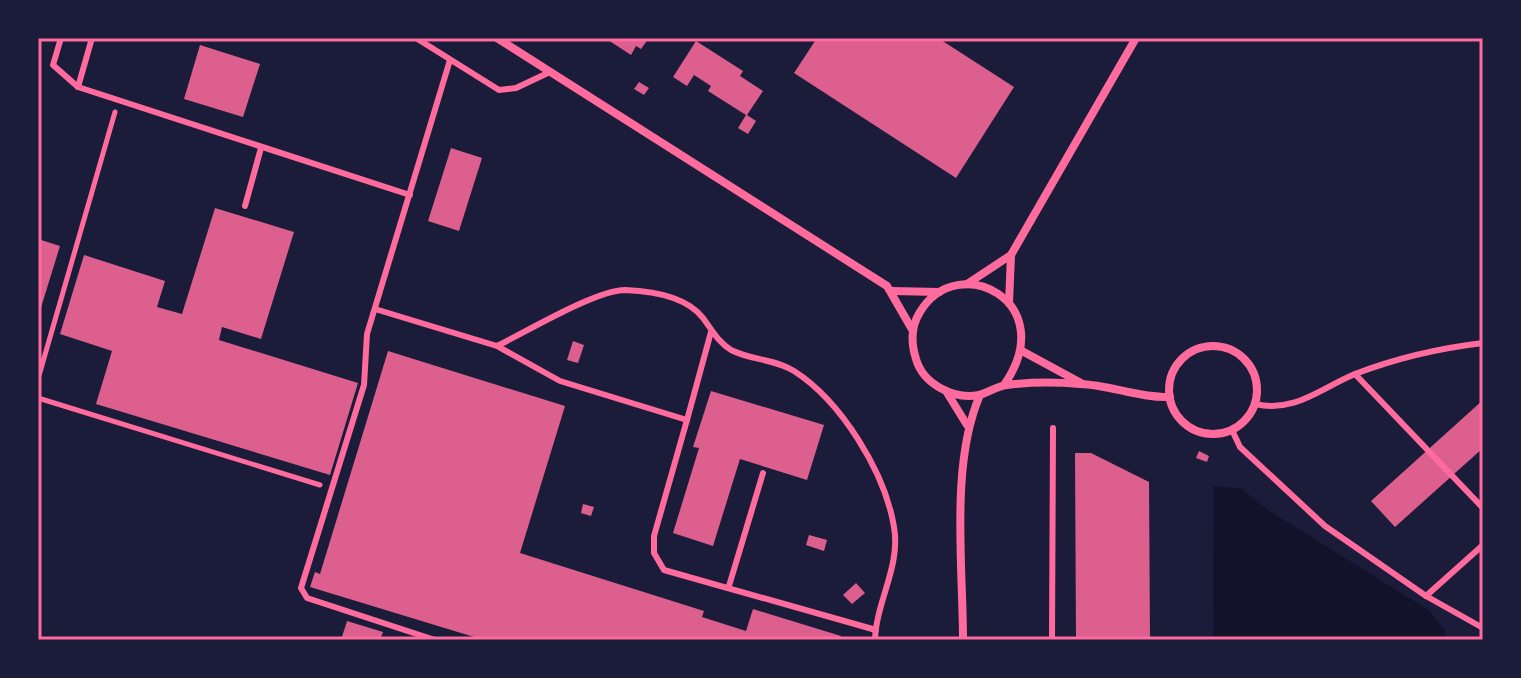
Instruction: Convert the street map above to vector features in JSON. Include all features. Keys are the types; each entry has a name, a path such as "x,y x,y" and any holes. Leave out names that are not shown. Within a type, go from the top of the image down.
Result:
{"street":[{"path":"497,38 892,291 913,331 918,365 928,379 945,391 967,425"},
{"path":"892,291 939,292 967,285 1011,255 1136,38"},
{"path":"1004,385 1022,351 1021,326 1009,303 1011,255"},
{"path":"967,285 983,287 1009,303"},
{"path":"913,331 919,313 939,292"},
{"path":"1223,347 1248,363 1255,376 1255,404 1250,415 1232,430 1217,435 1188,427 1178,417 1170,397 1173,373 1181,360 1193,351 1223,347"},
{"path":"1022,351 1082,384"},
{"path":"945,391 980,395 1004,385 1082,384 1146,397 1170,397"},
{"path":"963,640 967,425 980,395"}],"lane":[{"path":"61,38 53,65 78,87 117,103 410,195"},
{"path":"78,87 92,38"},
{"path":"416,38 499,90 516,88 550,72"},
{"path":"435,640 302,594 364,385 367,334 450,60"},
{"path":"245,206 261,148"},
{"path":"497,346 599,296 622,290 678,300 701,315 711,332 732,351 792,370 811,384 827,400 864,453 888,505 895,537 891,571 875,640"},
{"path":"375,309 497,346 560,381 687,420"},
{"path":"711,332 654,536 654,553 664,570 677,576 729,586 876,630"},
{"path":"1255,404 1274,408 1305,401 1355,374 1453,347 1483,343"},
{"path":"1355,374 1483,508"},
{"path":"1052,640 1053,428"},
{"path":"1232,430 1240,447 1325,526 1426,596 1483,628"},
{"path":"729,586 763,473"},
{"path":"1426,596 1483,545"}],"path":[{"path":"38,379 117,103"},
{"path":"38,398 331,488"}],"shaded area":[{"path":"1214,486 1242,489 1268,510 1430,611 1445,631 1446,640 1213,640"}],"building":[{"path":"605,38 649,38 641,49 636,46 631,55"},
{"path":"817,38 938,38 1014,87 956,178 794,73"},
{"path":"696,41 743,71 740,76 763,91 747,115 756,121 748,134 738,128 746,115 708,91 711,86 694,75 687,86 673,77"},
{"path":"200,45 260,64 243,117 184,99"},
{"path":"639,82 649,88 644,95 634,89"},
{"path":"451,148 482,158 459,231 428,221"},
{"path":"215,208 294,232 261,339 222,327 219,340 358,383 330,475 96,404 112,351 60,334 84,255 165,281 157,307 182,314"},
{"path":"38,239 60,246 39,314 38,314"},
{"path":"573,341 584,345 578,363 567,360"},
{"path":"388,351 565,406 520,553 704,611 702,617 746,631 753,609 841,636 840,640 484,640 310,587 315,572 320,574"},
{"path":"711,391 824,425 807,480 740,459 713,546 673,533 699,448 693,447"},
{"path":"1483,400 1483,448 1395,527 1371,501"},
{"path":"1199,451 1209,456 1207,462 1196,458"},
{"path":"1075,453 1091,453 1149,482 1150,640 1076,640"},
{"path":"583,504 594,507 591,516 581,513"},
{"path":"809,535 827,540 824,551 806,545"},
{"path":"856,583 865,593 852,604 843,595"},
{"path":"347,621 383,632 380,640 341,640"}]}
